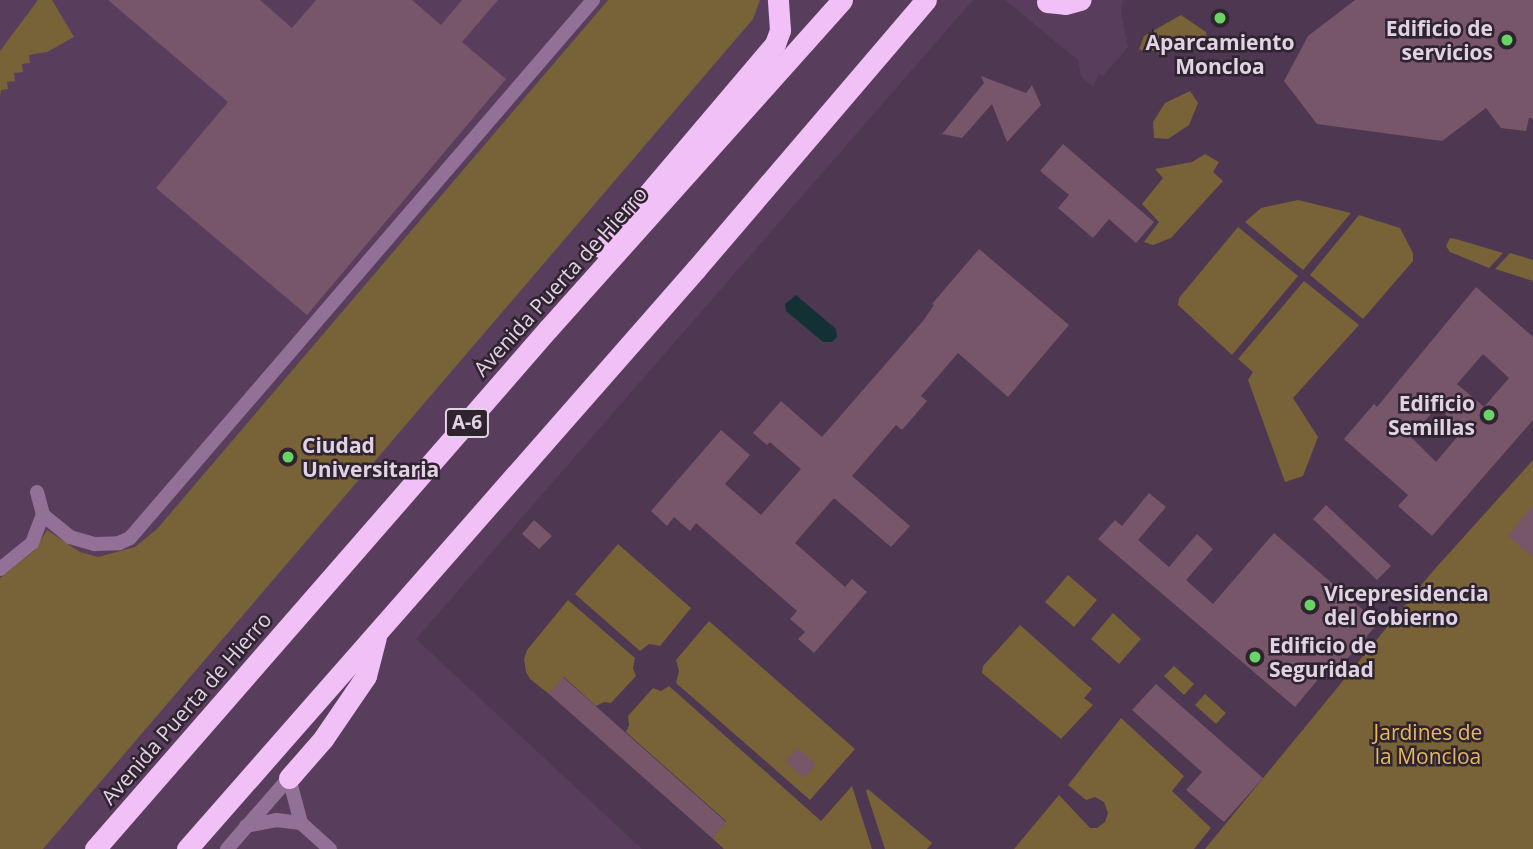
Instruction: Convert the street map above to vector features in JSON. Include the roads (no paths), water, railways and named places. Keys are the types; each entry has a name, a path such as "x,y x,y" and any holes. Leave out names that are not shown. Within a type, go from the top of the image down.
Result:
{"highway":[{"path":"548,329 562,294 775,44 780,30 778,0"},
{"name":"Avenida Puerta de Hierro","path":"95,849 548,329 842,0"},
{"path":"187,849 696,269 926,0"},
{"path":"1047,2 1065,4 1080,0"},
{"path":"289,778 323,739 366,676 376,635"}],"street":[{"path":"37,492 43,514 70,537 96,544 119,543 144,526 593,0"},
{"path":"0,569 32,543 43,514"},
{"path":"289,778 300,823"},
{"path":"227,849 289,778"},
{"path":"246,826 276,820 300,823 330,849"}],"place":[{"name":"Aparcamiento Moncloa","path":"1220,18"},
{"name":"Edificio de servicios","path":"1507,40"},
{"name":"Edificio Semillas","path":"1489,415"},
{"name":"Ciudad Universitaria","path":"288,457"},
{"name":"Vicepresidencia del Gobierno","path":"1310,605"},
{"name":"Edificio de Seguridad","path":"1255,657"}],"park label":[{"name":"Jardines de la Moncloa","path":"1428,744"}]}
